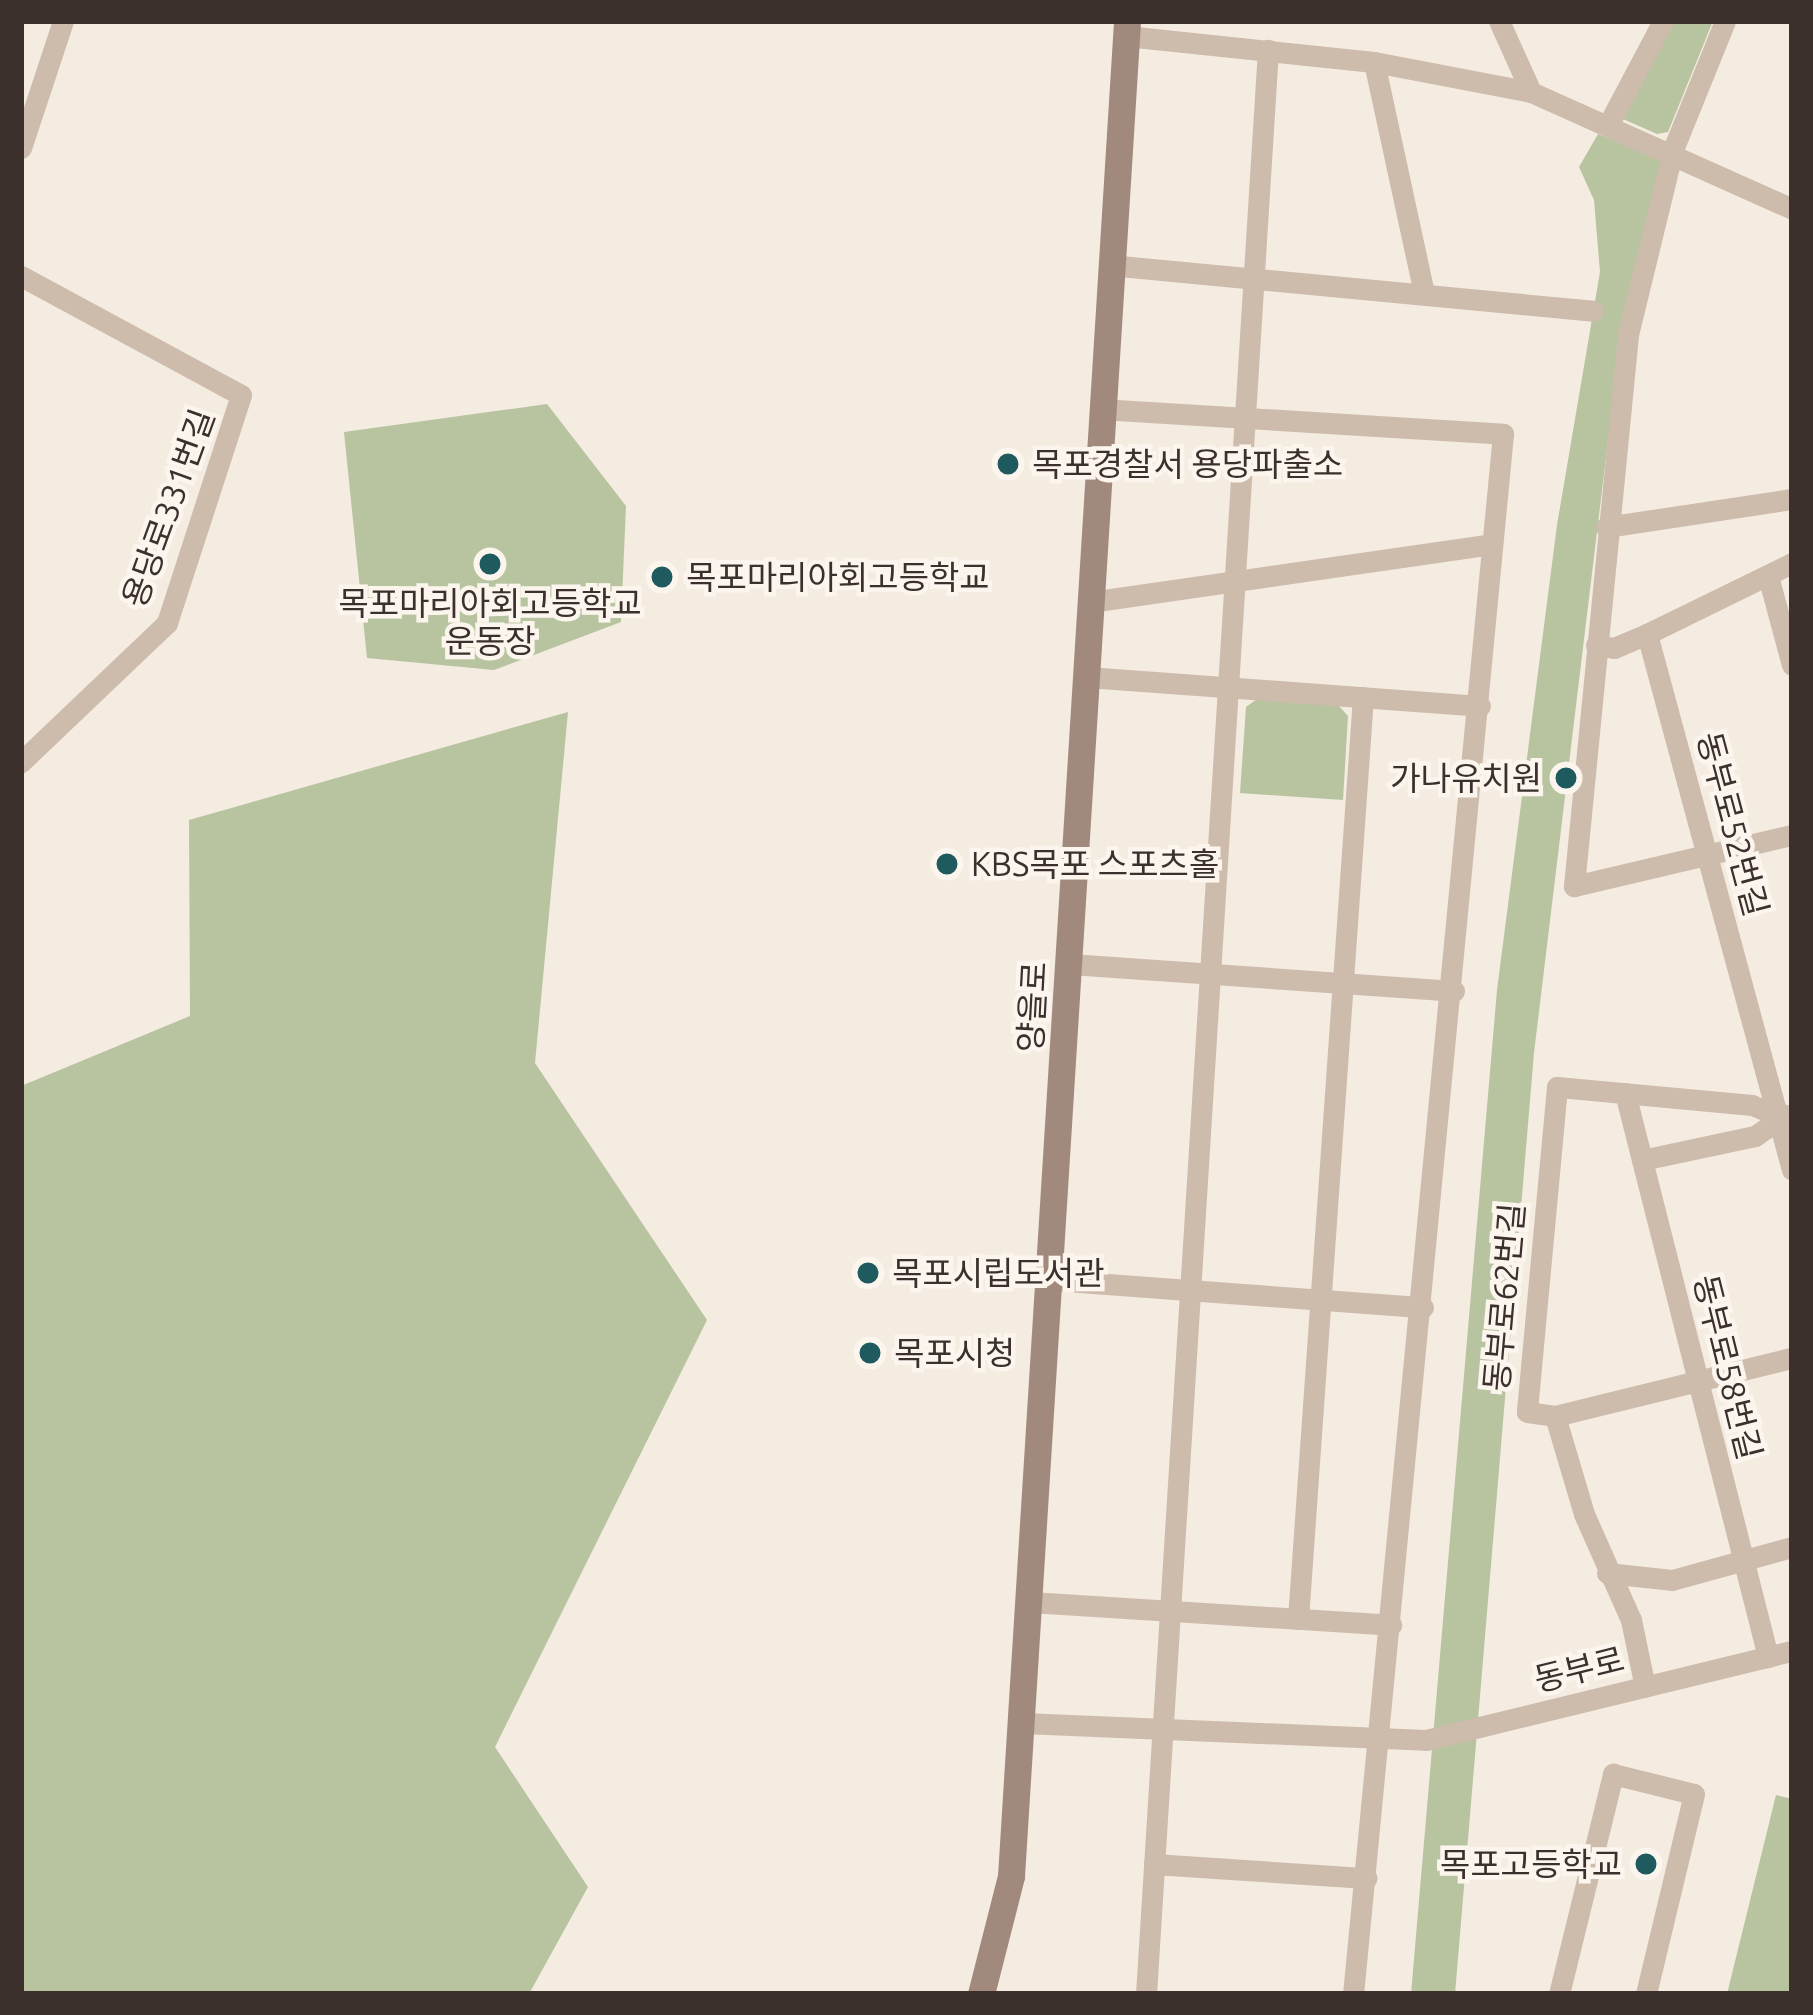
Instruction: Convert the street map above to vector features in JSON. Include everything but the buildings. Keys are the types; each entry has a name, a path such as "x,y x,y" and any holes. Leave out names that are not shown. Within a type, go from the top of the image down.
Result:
{"street":[{"path":"21,148 63,21"},
{"path":"1499,21 1531,92"},
{"path":"1609,123 1663,21"},
{"path":"1725,21 1673,150 1628,334 1574,886 1792,835"},
{"path":"1127,28 1374,62 1531,92 1673,150 1792,209"},
{"name":"양을로","path":"981,1994 1011,1876 1023,1723 1100,409 1127,28"},
{"path":"1146,1994 1268,50"},
{"path":"1374,62 1424,294"},
{"path":"1109,265 1593,310"},
{"name":"용당로331번길","path":"21,276 241,395 166,623 21,762"},
{"path":"1100,409 1503,434 1454,991 1353,1994"},
{"path":"1606,527 1792,499"},
{"path":"1090,602 1492,544"},
{"path":"1596,645 1614,648 1792,563"},
{"path":"1768,575 1792,665"},
{"name":"동부로52번길","path":"1647,634 1785,1115 1792,1170"},
{"path":"1087,677 1480,706"},
{"path":"1298,1619 1363,698"},
{"path":"1070,964 1454,991"},
{"name":"동부로62번길","path":"1625,1093 1557,1087 1527,1412 1555,1416 1607,1573 1630,1620 1645,1687"},
{"path":"1625,1093 1752,1105 1785,1115"},
{"name":"동부로58번길","path":"1625,1093 1768,1657"},
{"path":"1642,1160 1754,1136 1785,1115"},
{"path":"1052,1280 1423,1307"},
{"path":"1555,1416 1792,1358"},
{"path":"1607,1573 1672,1580 1792,1547"},
{"path":"1030,1602 1391,1625"},
{"name":"동부로","path":"1023,1723 1380,1742 1446,1737 1792,1651"},
{"path":"1559,1994 1613,1774 1694,1794 1646,1994"},
{"path":"1154,1864 1367,1878"}],"green space":[{"path":"1669,21 1713,21 1668,132 1657,134 1623,119"},
{"path":"1598,134 1662,160 1615,383 1534,1053 1455,1994 1411,1994 1497,990 1557,525 1600,272 1594,200 1579,167"},
{"name":"목포마리아회고등학교 운동장","path":"547,404 626,506 621,622 494,670 367,658 344,432"},
{"path":"1257,699 1339,706 1348,716 1343,800 1240,793 1246,707"},
{"path":"568,712 535,1063 707,1320 495,1747 588,1887 529,1994 21,1994 21,1086 190,1016 189,820"},
{"path":"1776,1795 1792,1799 1792,1994 1727,1994"}],"place":[{"name":"목포경찰서 용당파출소","path":"1008,464"},
{"name":"목포마리아회고등학교 운동장","path":"490,564"},
{"name":"목포마리아회고등학교","path":"662,577"},
{"name":"가나유치원","path":"1566,778"},
{"name":"KBS목포 스포츠홀","path":"947,864"},
{"name":"목포시립도서관","path":"868,1273"},
{"name":"목포시청","path":"870,1353"},
{"name":"목포고등학교","path":"1646,1864"}]}
